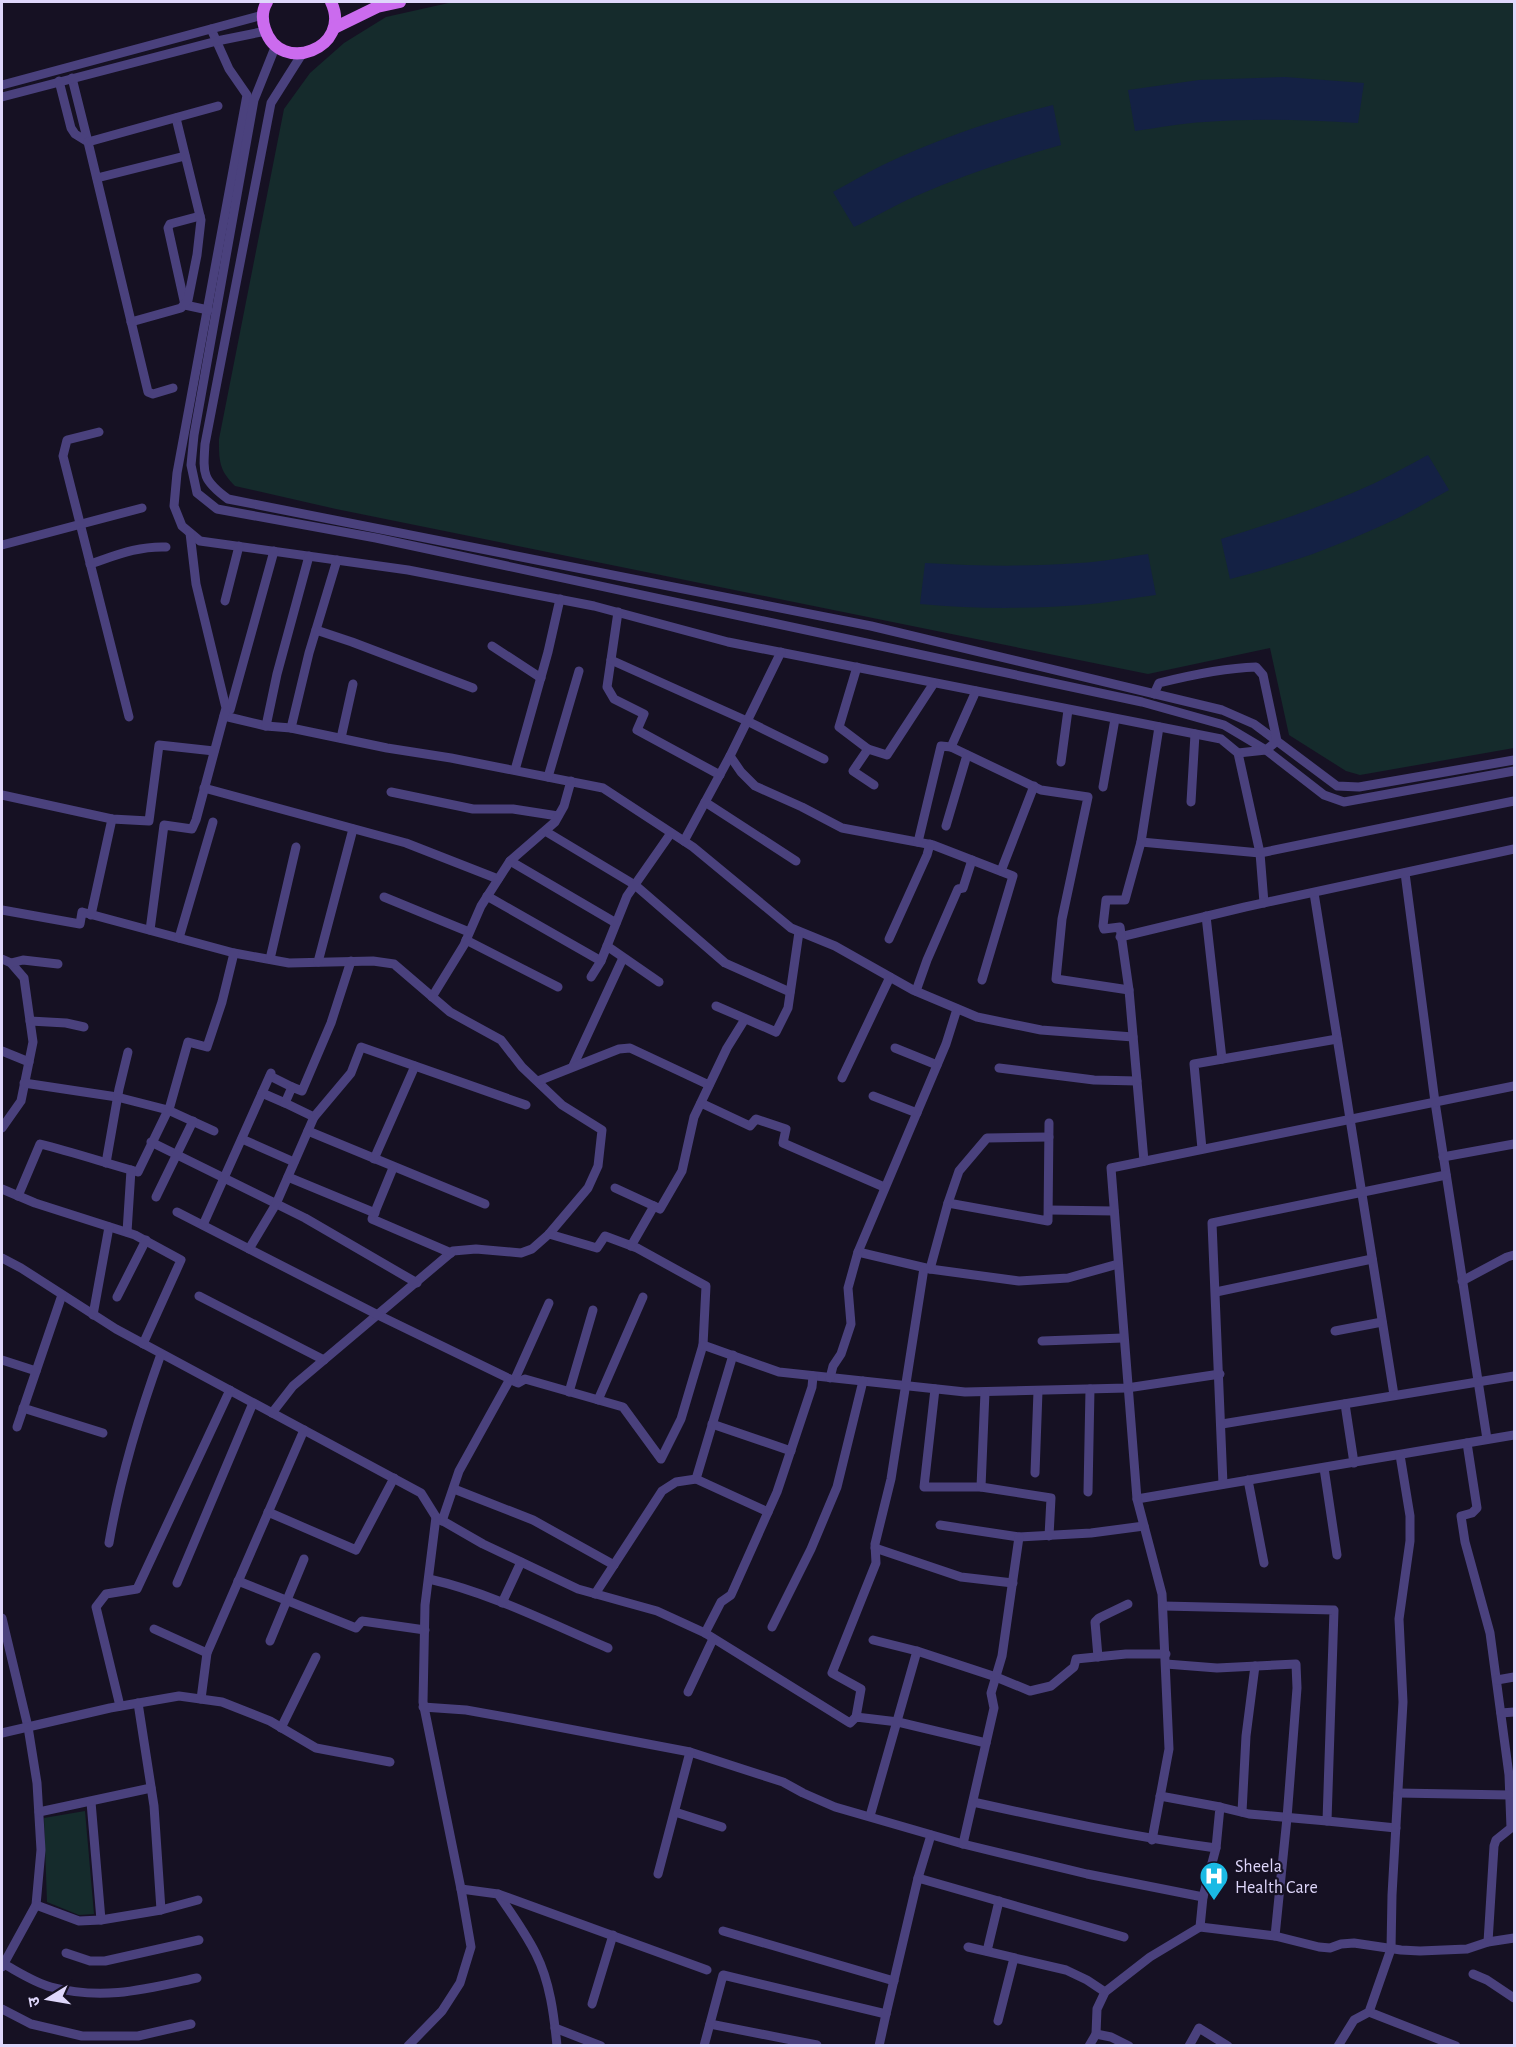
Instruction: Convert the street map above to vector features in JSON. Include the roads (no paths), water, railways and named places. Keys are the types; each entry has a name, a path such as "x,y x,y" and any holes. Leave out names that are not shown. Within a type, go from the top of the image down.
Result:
{"main road":[{"path":"267,2 263,15 266,31 276,45 287,52 302,54 316,50 327,41 334,28 335,14 331,2"},
{"path":"334,28 377,6 400,2"}],"street":[{"path":"2,85 263,15"},
{"path":"211,29 229,69 247,95 177,473 174,506 182,526 190,533 200,541 408,570 545,596 618,612 728,642 1221,739 1238,753 1260,853 1264,903"},
{"path":"2,97 217,41 266,31"},
{"path":"276,45 254,100 194,435 191,465 197,493 217,509 376,538 1142,702 1224,725 1266,750 1324,795 1344,802 1515,771"},
{"path":"302,54 271,103 205,444 204,473 215,489 228,499 871,626 1222,710 1254,724 1337,786 1359,787 1515,760"},
{"path":"112,55 115,67"},
{"path":"72,78 148,392 153,394 173,388"},
{"path":"59,81 71,128 75,134 88,142 218,106"},
{"path":"176,118 200,216 197,255 185,305"},
{"path":"97,178 185,156"},
{"path":"185,305 168,228 170,224 200,216"},
{"path":"131,322 185,305 207,310"},
{"path":"99,432 67,440 63,456 129,717"},
{"path":"2,545 142,508"},
{"path":"150,930 164,825 192,829 226,708 196,584 190,533"},
{"path":"90,564 148,546 166,547"},
{"path":"225,601 238,546"},
{"path":"224,714 230,710 274,551"},
{"path":"266,726 277,674 309,556"},
{"path":"291,728 337,560"},
{"path":"545,596 550,576"},
{"path":"515,770 560,599"},
{"path":"618,612 607,687 614,699 644,714 637,730 720,775"},
{"path":"316,630 473,688"},
{"path":"492,646 541,678"},
{"path":"684,841 730,756 781,652"},
{"path":"611,660 747,721 824,759"},
{"path":"856,667 839,727 867,749 887,755 934,683"},
{"path":"1154,694 1159,683 1234,668 1256,667 1263,675 1277,741"},
{"path":"549,777 579,671"},
{"path":"341,738 353,684"},
{"path":"951,747 976,691"},
{"path":"1061,762 1068,710"},
{"path":"224,714 266,726 291,728 603,788 684,841 791,928 835,946 916,991 977,1017 1041,1030 1133,1037"},
{"path":"1103,787 1115,719"},
{"path":"1144,1161 1129,990 1120,927 1104,929 1103,926 1106,900 1125,900 1141,842 1159,727"},
{"path":"1191,802 1195,734"},
{"path":"1238,753 1266,750 1277,741"},
{"path":"2,795 112,819 149,821 159,745 214,751"},
{"path":"918,842 941,746 951,747 1041,790 1088,797 1062,919 1056,979 1129,990"},
{"path":"867,749 853,771 874,785"},
{"path":"946,826 967,755"},
{"path":"730,756 755,786 842,828 930,844 1013,876 982,980"},
{"path":"432,997 468,936 480,906 510,861 555,822 564,806 571,781"},
{"path":"1001,871 1034,786"},
{"path":"204,788 406,843 498,879"},
{"path":"391,792 473,808 513,809 558,816"},
{"path":"1141,842 1260,853 1515,801"},
{"path":"705,802 796,861"},
{"path":"91,915 112,819"},
{"path":"179,938 213,822"},
{"path":"318,962 353,829"},
{"path":"545,831 634,885 725,963 790,992"},
{"path":"591,978 601,961 627,896 671,833"},
{"path":"889,939 930,844"},
{"path":"270,959 296,847"},
{"path":"1120,937 1264,903 1515,849"},
{"path":"916,991 958,889 963,888 972,860"},
{"path":"510,861 616,923"},
{"path":"1405,873 1435,1102 1487,1439"},
{"path":"1314,892 1394,1395"},
{"path":"487,896 601,961"},
{"path":"384,897 468,936 558,987"},
{"path":"2,910 80,924 82,912 234,953 289,963 373,961 394,964 450,1012 501,1040 522,1067 562,1104 602,1130 598,1166 588,1188 549,1234 532,1249 521,1253 476,1249 453,1251 293,1386 272,1413"},
{"path":"1206,916 1222,1059"},
{"path":"716,1006 776,1032 788,1008 799,932"},
{"path":"607,946 659,982"},
{"path":"18,1196 40,1144 138,1172 168,1110 188,1042 207,1047 222,1002 234,953"},
{"path":"573,1066 623,958"},
{"path":"6,961 23,960 58,964"},
{"path":"2,1128 21,1101 33,1042 24,978 6,961"},
{"path":"203,1225 270,1075 302,1091 331,1023 351,962"},
{"path":"842,1078 890,977"},
{"path":"830,1378 851,1324 848,1288 858,1252 938,1065 957,1009"},
{"path":"615,1188 660,1209 682,1171 694,1117 727,1048 745,1019"},
{"path":"30,1021 66,1023 84,1028"},
{"path":"1202,1149 1194,1064 1336,1039"},
{"path":"249,1249 276,1204 314,1117 351,1073 361,1047 526,1104"},
{"path":"538,1081 619,1049 630,1048 709,1085"},
{"path":"895,1048 938,1065"},
{"path":"2,1051 29,1062"},
{"path":"106,1163 117,1097 128,1052"},
{"path":"374,1159 415,1066"},
{"path":"999,1068 1094,1080 1137,1081"},
{"path":"24,1083 117,1097 168,1110 214,1131"},
{"path":"1152,1840 1168,1749 1163,1606 1162,1594 1137,1499 1111,1168 1515,1086"},
{"path":"285,1103 292,1087"},
{"path":"262,1093 314,1117"},
{"path":"873,1096 916,1113"},
{"path":"701,1103 750,1126 756,1119 786,1130 783,1143 884,1187"},
{"path":"156,1197 193,1121"},
{"path":"948,1203 1048,1221 1049,1123"},
{"path":"308,1131 485,1204"},
{"path":"2,1258 143,1344 421,1492 439,1519 483,1544 578,1589 657,1611 709,1636 850,1723 856,1717 861,1689 832,1673 876,1563 875,1548 891,1479 927,1268 948,1203 959,1171 987,1138 1049,1137"},
{"path":"242,1139 294,1162"},
{"path":"151,1142 305,1218 417,1283"},
{"path":"1443,1157 1515,1144"},
{"path":"393,1168 372,1220 451,1253"},
{"path":"126,1232 132,1170"},
{"path":"1223,1484 1212,1223 1446,1175"},
{"path":"288,1177 375,1213"},
{"path":"2,1189 35,1203 126,1232 146,1240 181,1260 143,1344"},
{"path":"631,1246 654,1206"},
{"path":"1049,1210 1114,1211"},
{"path":"177,1212 378,1315 518,1383 525,1379 623,1407 661,1459 681,1419 703,1345 706,1286 631,1246 605,1236 597,1248 549,1234"},
{"path":"93,1315 109,1227"},
{"path":"117,1297 146,1240"},
{"path":"858,1252 927,1268 1018,1281 1068,1278 1118,1264"},
{"path":"1462,1281 1507,1257 1515,1256"},
{"path":"1216,1292 1372,1259"},
{"path":"17,1427 62,1295"},
{"path":"199,1296 324,1360"},
{"path":"598,1400 643,1297"},
{"path":"408,2046 442,2011 460,1983 471,1947 462,1889 423,1707 429,1579 439,1519 454,1489 459,1471 512,1380 549,1303"},
{"path":"568,1392 593,1310"},
{"path":"1335,1331 1382,1322"},
{"path":"1042,1341 1123,1338"},
{"path":"703,1345 779,1372 965,1392 1127,1388 1220,1374"},
{"path":"109,1543 116,1500 143,1403 162,1354"},
{"path":"696,1479 733,1355"},
{"path":"2,1360 36,1371"},
{"path":"688,1692 721,1602 731,1595 777,1492 812,1387 813,1376"},
{"path":"1222,1424 1515,1376"},
{"path":"772,1627 811,1550 837,1487 863,1381"},
{"path":"935,1389 924,1486 981,1487 1051,1498 1049,1536"},
{"path":"1088,1492 1090,1389"},
{"path":"120,1706 96,1607 106,1594 137,1589 230,1390"},
{"path":"1035,1473 1038,1390"},
{"path":"981,1487 985,1392"},
{"path":"177,1583 253,1403"},
{"path":"1345,1404 1354,1463"},
{"path":"23,1408 103,1433"},
{"path":"712,1424 791,1451"},
{"path":"201,1699 207,1653 304,1430"},
{"path":"1137,1499 1515,1435"},
{"path":"1467,1443 1477,1508 1472,1513 1461,1516 1465,1542 1490,1633 1501,1713 1511,1827 1496,1840 1494,1846 1488,1942"},
{"path":"1338,2046 1354,2020 1369,2012 1391,1949 1403,1702 1399,1619 1410,1541 1410,1516 1400,1455"},
{"path":"1324,1468 1337,1555"},
{"path":"268,1512 356,1550 394,1478"},
{"path":"595,1594 662,1491 676,1482 696,1479 768,1512"},
{"path":"1248,1480 1264,1563"},
{"path":"454,1489 533,1520 614,1565"},
{"path":"940,1525 1019,1537 1091,1533 1144,1526"},
{"path":"963,1844 994,1708 991,1694 1002,1656 1003,1636 1019,1537"},
{"path":"875,1548 961,1577 1013,1583"},
{"path":"270,1641 304,1559"},
{"path":"502,1603 521,1562"},
{"path":"429,1579 456,1585 608,1648"},
{"path":"238,1581 356,1628 362,1621 425,1630"},
{"path":"1098,1657 1095,1622 1128,1604"},
{"path":"1163,1606 1334,1610 1326,1821"},
{"path":"2,1618 28,1727 37,1783 41,1850 36,1905 2,1964 49,1987 81,1993 126,1993 197,1978"},
{"path":"154,1629 207,1653"},
{"path":"873,1640 917,1651 996,1677 1030,1691 1051,1686 1074,1667 1076,1659 1126,1654 1217,1668 1296,1664 1297,1688 1287,1818 1275,1936"},
{"path":"870,1816 917,1651"},
{"path":"281,1728 316,1657"},
{"path":"1242,1812 1246,1736 1255,1666"},
{"path":"1497,1680 1515,1677"},
{"path":"2,1733 120,1706 178,1696 222,1702 270,1721 316,1748 390,1762"},
{"path":"138,1703 152,1788 161,1910"},
{"path":"423,1707 455,1709 511,1718 690,1752 783,1782 835,1807 931,1835 1087,1874 1203,1897"},
{"path":"1501,1713 1515,1712"},
{"path":"856,1717 898,1722 986,1743"},
{"path":"658,1874 690,1752"},
{"path":"39,1812 152,1788"},
{"path":"1398,1793 1509,1795"},
{"path":"1160,1796 1242,1812 1396,1828"},
{"path":"91,1802 101,1920"},
{"path":"973,1802 1152,1840 1216,1848"},
{"path":"1200,1927 1203,1897 1216,1848 1220,1807"},
{"path":"675,1812 722,1827"},
{"path":"879,2046 918,1878 931,1835"},
{"path":"918,1878 1124,1937"},
{"path":"462,1889 498,1894 707,1970"},
{"path":"498,1894 520,1925 537,1955 547,1985 557,2046"},
{"path":"36,1905 79,1921 101,1920 161,1910 198,1900"},
{"path":"987,1951 999,1901"},
{"path":"1089,2046 1096,2034 1097,2009 1105,1992 1150,1957 1200,1927 1275,1936 1330,1948 1354,1943 1391,1949 1440,1951 1467,1949 1488,1942 1515,1938"},
{"path":"723,1931 894,1981"},
{"path":"592,2004 613,1935"},
{"path":"66,1953 90,1961 105,1961 199,1940"},
{"path":"968,1947 1066,1970 1105,1992"},
{"path":"998,2021 1014,1959"},
{"path":"1473,1974 1515,1998"},
{"path":"704,2046 723,1975 886,2014"},
{"path":"2,2010 31,2024 82,2036 138,2036 191,2024"},
{"path":"1369,2012 1456,2046"},
{"path":"710,2024 817,2045"},
{"path":"555,2028 602,2046"},
{"path":"1189,2046 1199,2028 1228,2046"},
{"path":"1096,2034 1111,2037 1129,2046"}],"water":[{"path":"1285,77 1364,83 1358,123 1243,120 1188,123 1135,131 1128,90 1199,80"},
{"path":"1053,105 1061,145 952,181 854,227 833,192 891,161 938,141 994,121"},
{"path":"1428,455 1449,490 1400,517 1345,541 1308,556 1230,579 1221,539 1348,495"},
{"path":"1148,554 1156,595 1091,604 1042,607 981,608 920,604 925,563 1041,565 1096,562"}],"place":[{"name":"Sheela Health Care","path":"1214,1902"}]}
